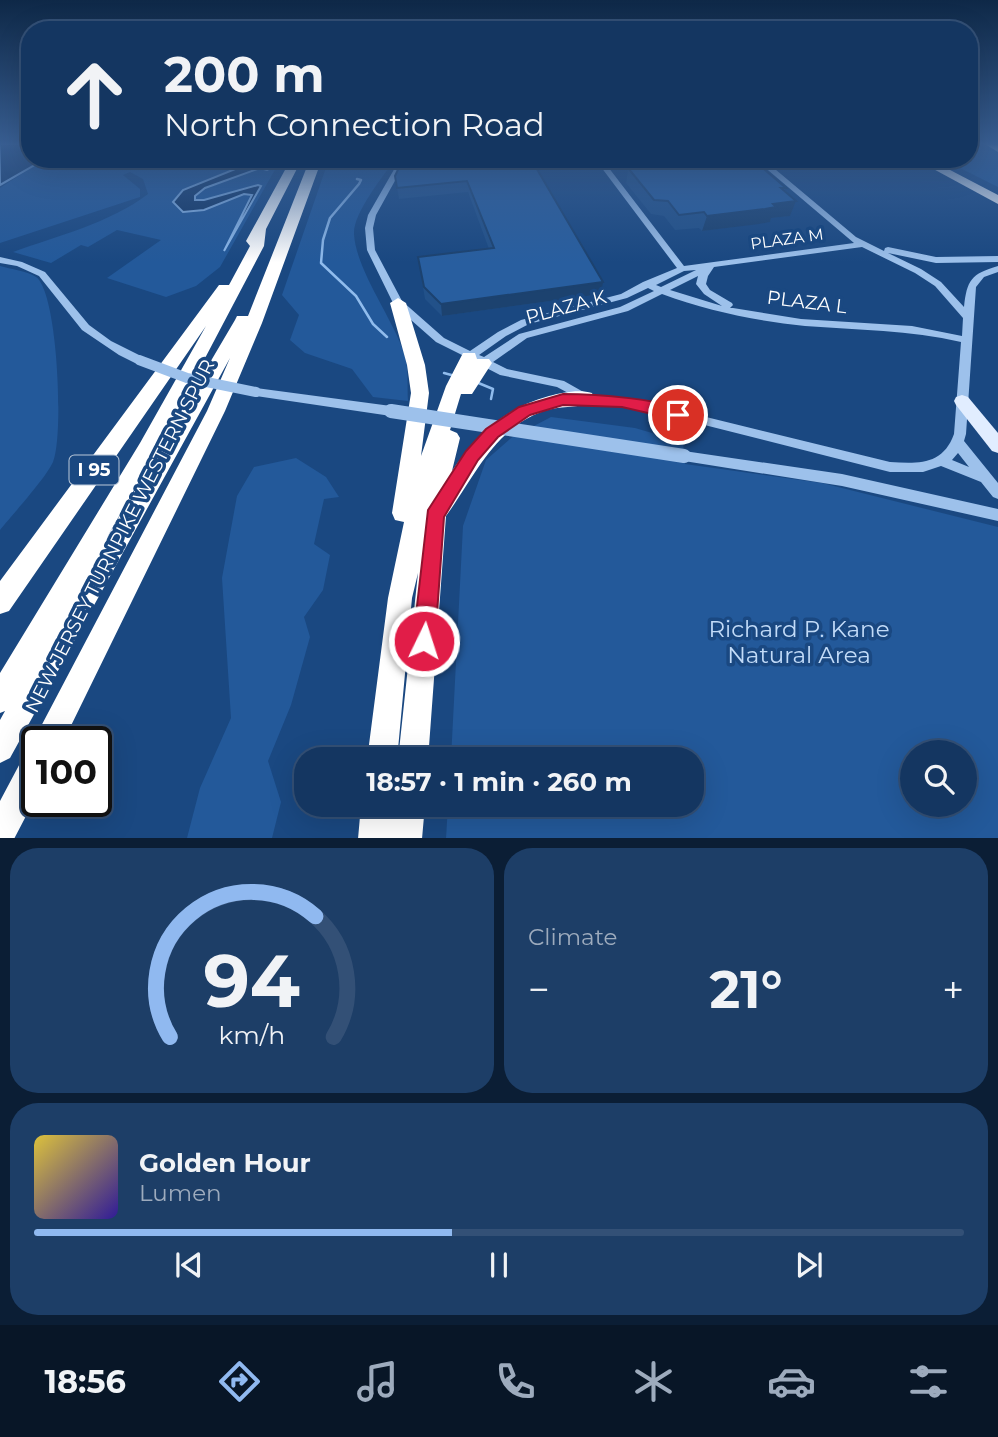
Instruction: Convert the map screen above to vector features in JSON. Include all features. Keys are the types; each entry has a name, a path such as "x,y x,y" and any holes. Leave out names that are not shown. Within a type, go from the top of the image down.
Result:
{"highway":[{"name":"NEW JERSEY TURNPIKE WESTERN SPUR","path":"0,603 187,343 260,230 284,183"},
{"name":"NEW JERSEY TURNPIKE WESTERN SPUR","path":"56,726 211,422 244,347 307,183"},
{"path":"966,183 998,200"},
{"path":"0,699 193,366 257,246 260,230"},
{"path":"0,748 276,262"},
{"path":"398,303 416,365 420,393 398,547 400,598"},
{"path":"414,747 435,515 444,457 468,373"},
{"path":"383,747 400,598 419,493 468,373"},
{"path":"435,515 472,455 500,427 542,404 585,398"},
{"path":"0,833 21,793"},
{"path":"374,838 376,817"},
{"path":"406,838 408,817"}],"main road":[{"path":"962,401 998,446"}],"street":[{"path":"390,183 375,208 369,228 372,254 398,303 468,373 512,375 560,384 585,398 641,405 890,467 918,468 942,461 950,456 958,443 971,285 981,275 998,269"},
{"path":"616,183 682,269"},
{"path":"787,183 860,245 932,279 950,294 968,317"},
{"path":"841,227 879,246 919,257 998,259"},
{"name":"PLAZA M","path":"646,284 682,269 860,245"},
{"path":"0,260 45,274 83,324 107,343 139,360 187,378 256,392 842,480 998,516"},
{"path":"714,266 702,275 704,288 712,296 738,311"},
{"name":"PLAZA M","path":"660,290 714,266"},
{"name":"PLAZA L","path":"646,284 690,301 738,311 823,324 913,328 966,340"},
{"name":"PLAZA K","path":"468,373 502,334 525,323 608,301 646,284"},
{"name":"PLAZA K","path":"468,373 523,336 624,309 660,290"},
{"path":"958,443 993,487"},
{"path":"942,461 993,487"}],"green space":[{"path":"8,183 133,183 140,189 140,197 0,243 0,188"},
{"path":"144,183 267,183 220,267 196,286 166,297 107,278 161,240 117,230 88,247 81,245 51,263 13,252 100,221 148,194"},
{"path":"321,183 377,183 358,216 354,234 361,263 406,358 408,401 373,397 352,369 305,353 290,340 299,315 282,295"},
{"path":"0,266 33,275 43,288 54,336 58,425 53,462 0,530"},
{"name":"Richard P. Kane Natural Area","path":"551,417 635,428 683,442 685,464 822,483 998,527 998,838 446,838 447,817 704,817 704,747 452,747 463,526 486,460 511,438"},
{"path":"296,458 326,477 339,497 324,499 314,544 330,555 323,590 304,617 310,637 291,705 268,761 281,802 272,838 187,838 200,788 231,718 222,578 237,496 254,467"}],"shaded area":[{"path":"200,183 218,183 205,188 195,196 195,200 204,200 261,186 224,251 252,195 244,194 204,210 183,212 173,202 183,190"}],"building":[{"path":"396,183 446,183 397,188"},
{"path":"468,183 545,183 603,282 441,304 424,287 418,257 494,248"},
{"path":"640,183 780,183 786,188 781,188 796,201 773,204 776,207 765,209 707,216 704,212 679,215 668,201 654,200"}],"waterway":[{"path":"359,183 330,218 323,240 321,263 356,296 373,324 387,337"},
{"path":"444,373 455,376"},
{"path":"476,382 493,389 491,399"}],"route":[{"path":"424,641 435,515 472,455 492,433 525,411 563,399 585,398 622,402 678,415"}]}
